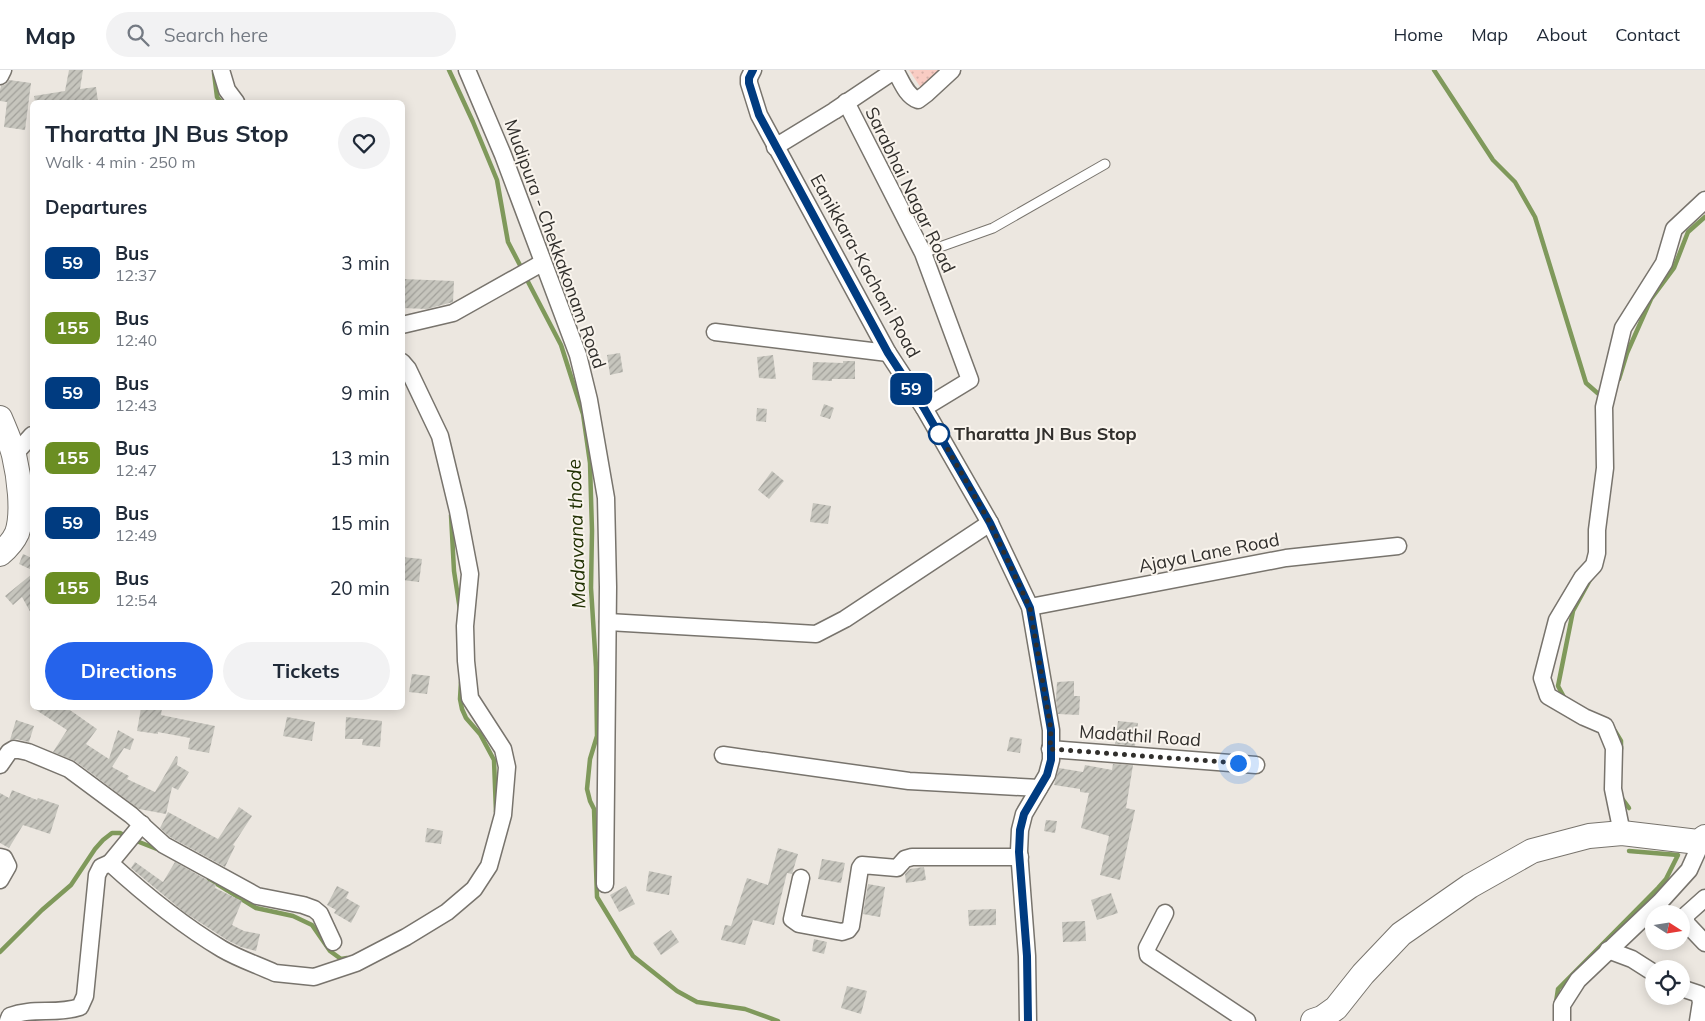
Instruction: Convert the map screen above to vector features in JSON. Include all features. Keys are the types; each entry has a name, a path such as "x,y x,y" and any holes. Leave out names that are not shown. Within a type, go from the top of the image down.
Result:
{"main road":[{"path":"0,418 14,455 20,496 20,524 10,545 0,554"},
{"path":"1313,1021 1322,1018 1336,1008 1363,974 1401,934 1470,886 1532,851 1589,836 1622,834 1702,840"}],"street":[{"path":"0,76 3,70"},
{"path":"221,70 227,90 234,100"},
{"name":"Mudipura - Chekkakonam Road","path":"467,70 503,155 578,355 589,400 606,498 608,622 605,884"},
{"name":"Sarabhai Nagar Road","path":"776,147 895,70 908,94 918,100 952,70"},
{"name":"Eanikkara-Kachani Road","path":"748,73 759,115 888,353 924,408 990,523 1030,608 1051,730 1051,760 1047,775 1024,814 1020,830 1020,858 1027,956 1028,1021"},
{"name":"Sarabhai Nagar Road","path":"846,102 923,253 970,380 924,408"},
{"path":"1622,834 1613,789 1614,748 1605,726 1584,717 1548,696 1542,678 1557,620 1582,578 1594,565 1597,553 1597,530 1605,468 1604,407 1623,328 1664,263 1674,229 1705,200"},
{"path":"405,324 453,313 542,262"},
{"path":"715,332 888,353"},
{"path":"110,863 138,889 179,921 224,950 275,973 314,977 356,963 406,937 447,912 474,889 489,866 503,815 507,768 503,749 470,698 465,626 470,574 451,475 440,436 405,366"},
{"path":"14,455 30,438"},
{"path":"608,622 816,634 845,619 990,523"},
{"name":"Ajaya Lane Road","path":"1030,608 1286,558 1398,546"},
{"path":"0,765 9,752 14,749 28,752 69,769 142,824 164,845 257,896 314,909 320,914 333,942"},
{"name":"Madathil Road","path":"1050,749 1256,765"},
{"path":"723,756 909,781 1039,788"},
{"path":"8,1021 10,1016 22,1011 61,1012 80,1007 86,990 96,884 101,867 110,863 142,824"},
{"path":"1562,1021 1562,1005 1578,980 1660,902 1689,870 1702,840"},
{"path":"0,857 4,858 8,866 0,880"},
{"path":"801,878 792,919 799,924 842,932 848,930 851,926 862,865 897,868 905,859 912,857 1020,858"},
{"path":"1705,898 1686,916 1686,923 1705,943"},
{"path":"1165,913 1147,948 1148,955 1247,1021"},
{"path":"1608,950 1632,959 1645,967"},
{"path":"1690,991 1699,994 1701,1002 1698,1021"}],"lane":[{"path":"923,253 993,228 1105,164"}],"shaded area":[{"path":"909,70 944,70 921,88"}],"building":[{"path":"69,70 83,70 80,89 96,87 98,100 35,100 34,96 65,91"},
{"path":"9,80 31,83 25,130 4,127 7,102 0,101 0,90 1,86"},
{"path":"405,279 454,281 453,302 427,309 405,308"},
{"path":"620,353 623,372 610,375 607,355"},
{"path":"773,355 776,379 759,378 757,357"},
{"path":"843,361 855,361 855,379 812,380 813,362 843,363"},
{"path":"824,404 834,408 830,419 820,416"},
{"path":"757,408 767,409 766,422 756,421"},
{"path":"772,471 784,481 769,499 758,490"},
{"path":"813,503 831,506 828,524 810,522"},
{"path":"23,554 30,557 30,569 19,564"},
{"path":"405,557 422,559 419,582 405,580"},
{"path":"30,576 30,611 22,597 13,605 5,596"},
{"path":"412,674 430,676 427,694 409,692"},
{"path":"1074,681 1074,696 1080,696 1079,715 1058,714 1056,699 1057,682"},
{"path":"36,710 70,710 97,729 86,744 109,759 118,730 134,739 130,750 124,748 112,767 129,776 127,779 155,792 176,756 178,757 177,765 189,772 178,790 172,787 166,814 139,809 75,761 53,752 67,730"},
{"path":"141,710 162,710 161,715 215,726 209,753 188,749 190,738 158,732 158,734 137,731"},
{"path":"287,717 315,722 312,741 283,736"},
{"path":"346,717 382,721 380,747 362,745 363,739 345,739"},
{"path":"16,720 34,726 29,742 16,739 10,740"},
{"path":"1118,721 1138,723 1135,746 1115,744"},
{"path":"1010,737 1022,739 1020,753 1007,751"},
{"path":"1113,764 1133,765 1126,808 1135,810 1120,880 1100,875 1109,836 1081,828 1089,793 1080,792 1080,789 1054,785 1059,768 1083,772 1085,765 1112,770"},
{"path":"12,790 37,800 38,798 59,805 50,834 23,825 9,848 0,843 0,793 9,798"},
{"path":"239,807 252,816 233,845 235,846 225,867 170,837 160,828 168,812 218,839"},
{"path":"1046,820 1057,821 1055,833 1044,831"},
{"path":"427,828 443,831 441,844 425,842"},
{"path":"778,848 798,854 792,874 787,873 774,925 753,920 745,945 721,940 725,925 731,926 747,878 768,885"},
{"path":"822,859 845,863 841,883 818,879"},
{"path":"135,862 163,882 175,862 216,885 215,888 242,901 232,925 244,931 260,934 256,951 241,947 227,940 184,912 131,868"},
{"path":"924,867 926,880 906,883 905,874 910,869"},
{"path":"649,871 672,876 669,895 646,891"},
{"path":"868,884 885,887 880,917 863,914"},
{"path":"337,886 349,892 346,898 360,906 351,923 334,913 336,910 327,905"},
{"path":"626,886 635,904 619,912 610,895"},
{"path":"1111,893 1118,913 1097,920 1091,900"},
{"path":"996,909 996,925 969,926 968,910"},
{"path":"1085,921 1086,941 1063,942 1062,922"},
{"path":"671,930 679,942 661,955 653,943"},
{"path":"814,939 827,942 824,954 812,951"},
{"path":"847,986 867,991 861,1014 841,1008"}],"waterway":[{"name":"Madavana thode","path":"449,70 497,180 508,242 522,269"},
{"path":"1434,70 1493,160 1515,182 1535,217 1586,383 1602,397"},
{"path":"214,73 217,97 219,100"},
{"path":"1619,379 1627,353 1651,299 1674,268 1688,232 1705,217"},
{"name":"Madavana thode","path":"525,276 561,345 583,414 590,463 591,588 596,667 597,736 590,759 587,789 594,809 597,897 633,956 677,991 697,1002 745,1009 778,1021"},
{"path":"451,515 454,571 460,610"},
{"path":"1565,699 1558,686 1573,611 1591,578"},
{"path":"461,682 460,699 462,709 466,718 480,734 494,760 496,812"},
{"path":"1615,731 1621,741 1621,749"},
{"path":"1621,797 1629,808"},
{"path":"0,952 42,910 71,885 103,840 112,833 120,833 127,837"},
{"path":"134,840 162,851"},
{"path":"1556,1002 1558,989 1658,888 1666,879 1678,855 1629,851"},
{"path":"209,879 256,908 293,916 312,925 330,951 341,959 347,958"}],"bus line":[{"name":"59","path":"753,70 749,83 759,115 888,353 924,408 990,523 1030,608 1051,730 1051,760 1047,775 1024,814 1020,830 1019,852 1027,956 1028,1021"}],"place":[{"name":"Tharatta JN Bus Stop","path":"939,434"}],"route":[{"path":"939,434 990,523 1030,608 1051,730 1050,749 1238,763"}]}
